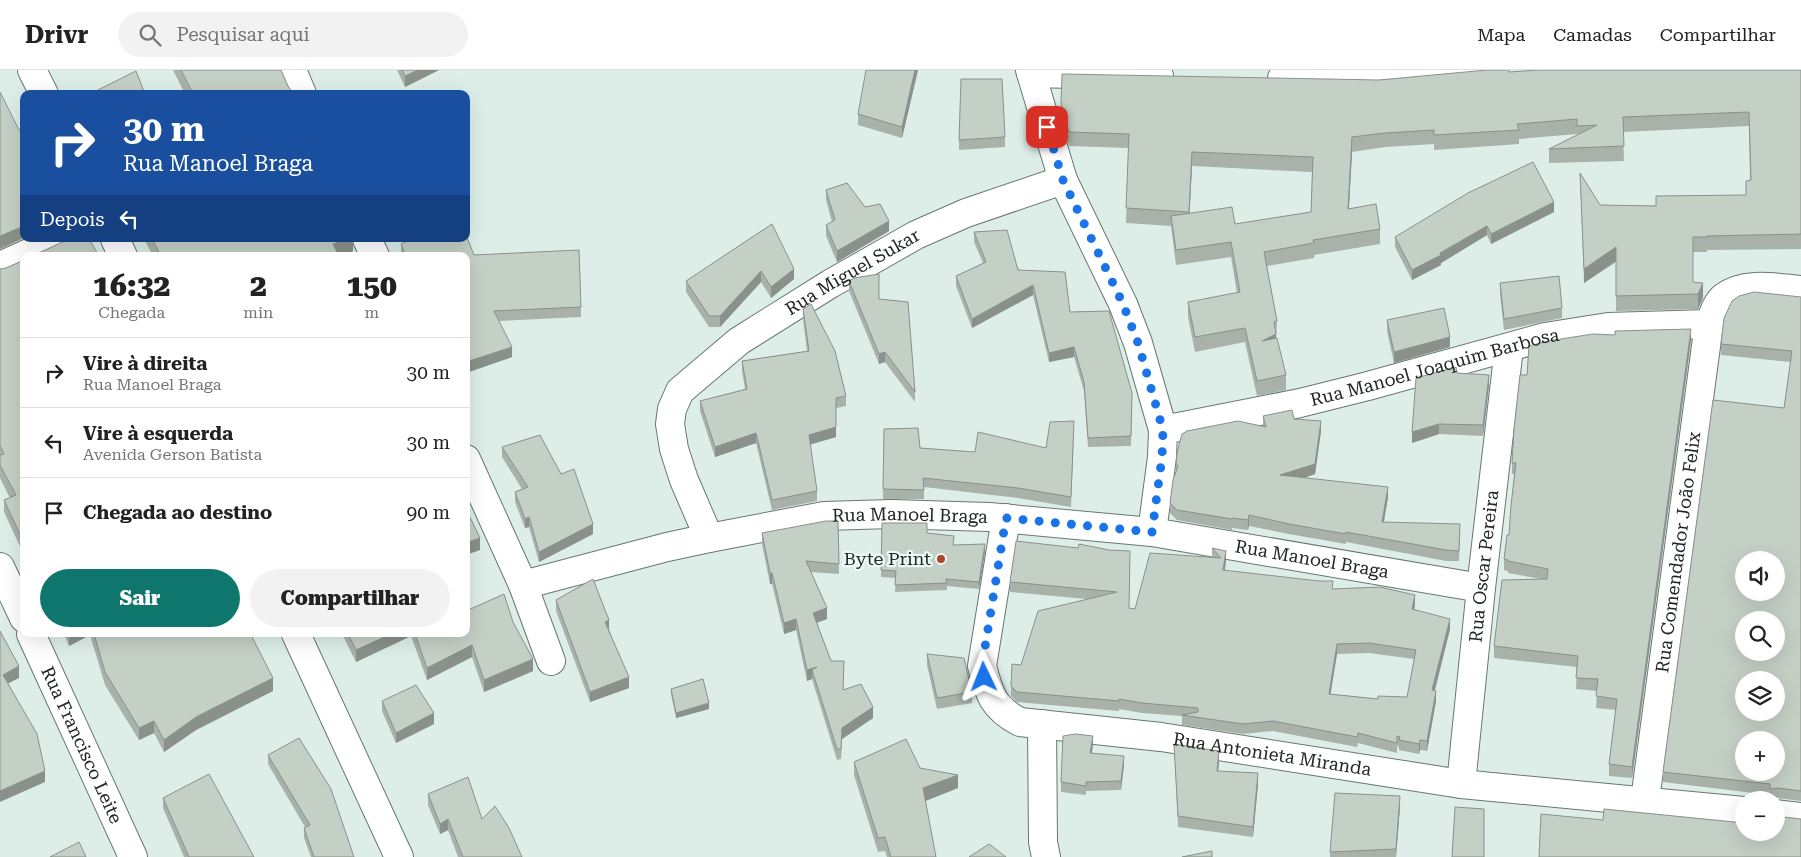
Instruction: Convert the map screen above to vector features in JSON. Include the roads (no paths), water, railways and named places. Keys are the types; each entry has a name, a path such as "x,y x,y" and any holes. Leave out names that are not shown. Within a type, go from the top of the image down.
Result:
{"street":[{"path":"32,70 42,90"},
{"path":"292,70 300,90"},
{"path":"1254,78 1378,80 1480,70"},
{"path":"1152,532 1162,457 1163,430 1138,343 1123,304 1063,180 1031,72 1186,77"},
{"name":"Rua Miguel Sukar","path":"709,538 684,480 674,448 670,424 672,409 680,391 740,341 830,284 916,235 966,213 1063,180"},
{"path":"31,252 53,242"},
{"path":"0,266 20,257"},
{"path":"1713,316 1723,297 1740,289 1767,287 1801,290"},
{"name":"Rua Manoel Joaquim Barbosa","path":"1163,430 1300,403 1509,348 1545,336 1713,316"},
{"name":"Rua Comendador João Felix","path":"1645,800 1713,316"},
{"name":"Rua Oscar Pereira","path":"1461,784 1481,588 1509,348"},
{"path":"470,469 523,585 550,661"},
{"name":"Rua Manoel Braga","path":"523,585 667,547 709,538 824,516 892,514 1006,518 1152,532 1481,588"},
{"name":"Rua Antonieta Miranda","path":"1006,518 982,666 988,689 1005,714 1020,722 1161,737 1461,784 1735,810"},
{"path":"0,567 20,610"},
{"name":"Rua Francisco Leite","path":"32,637 133,857"},
{"path":"297,637 399,857"},
{"path":"1042,724 1043,842 1046,857"},
{"path":"1785,815 1801,817"}],"place":[{"name":"Byte Print","path":"941,559"}]}
